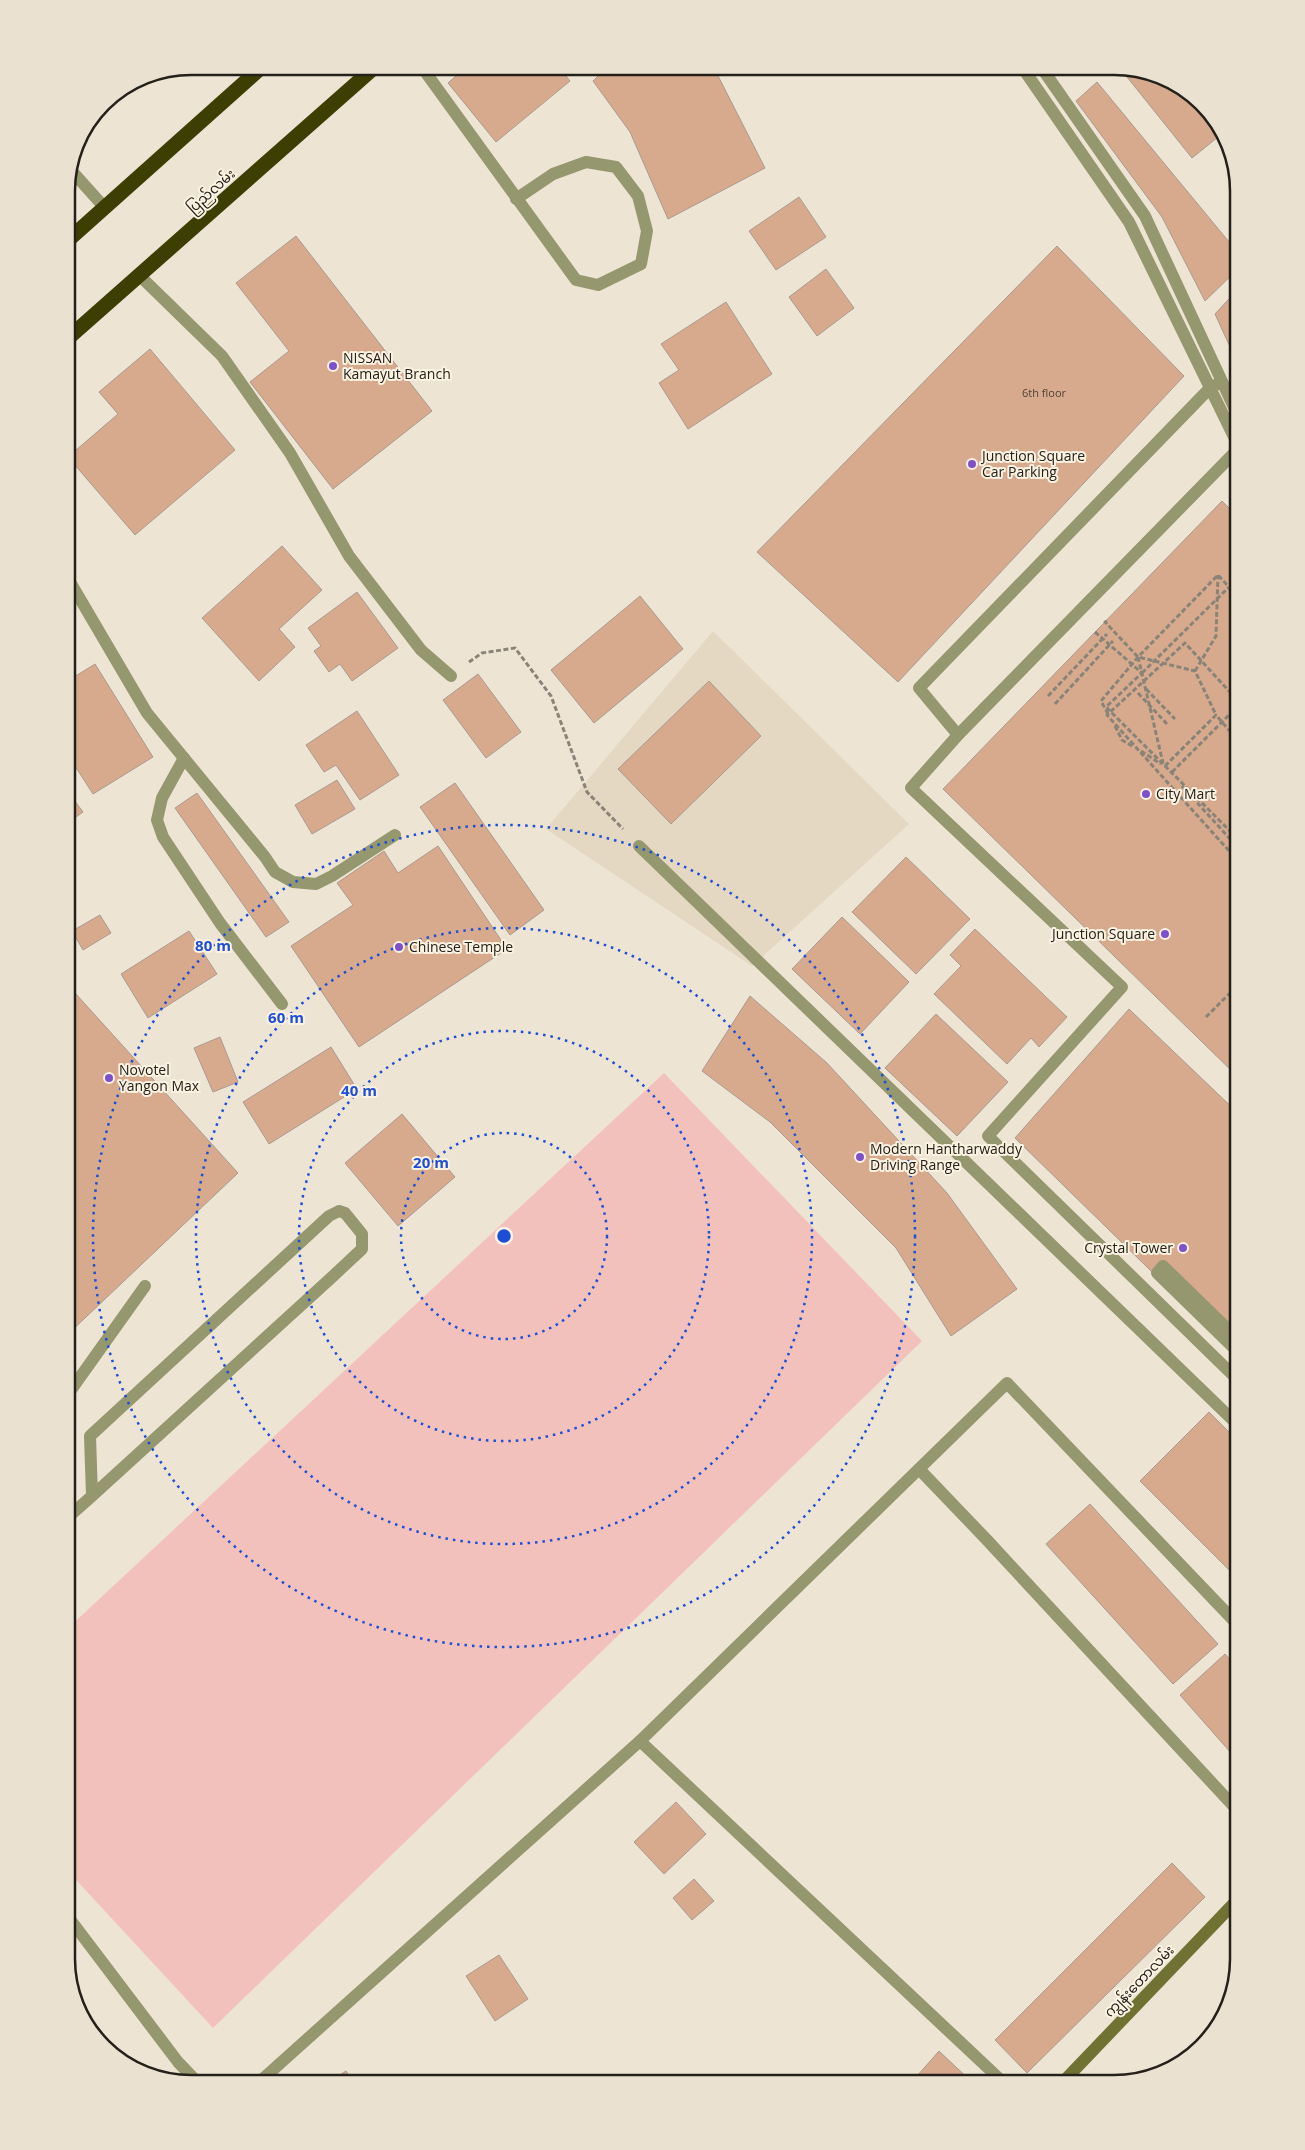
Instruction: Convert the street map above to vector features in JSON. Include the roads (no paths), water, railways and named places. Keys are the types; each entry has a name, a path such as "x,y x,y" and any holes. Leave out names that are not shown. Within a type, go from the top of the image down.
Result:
{"highway":[{"path":"75,234 251,75"},
{"name":"ပြည်လမ်း","path":"75,332 366,75"}],"street":[{"path":"427,75 516,199 576,280 598,285 641,264 647,231 638,196 616,167 586,162 553,174 516,199"},
{"path":"1028,75 1129,222 1216,385 1230,405"},
{"path":"1047,75 1145,216 1216,385 1230,423"},
{"path":"76,176 105,208"},
{"path":"140,276 222,356 290,454 349,556 421,650 451,676"},
{"path":"958,734 919,688 1216,385"},
{"path":"1230,457 958,734 911,788 1122,987 988,1136 1230,1372"},
{"path":"75,591 146,713 266,857 275,872 293,882 316,884 332,876 395,835"},
{"path":"184,758 162,798 157,820 163,837 220,923 282,1004"},
{"path":"639,846 1230,1417"},
{"path":"75,1512 362,1249 362,1234 344,1213 339,1211 329,1216 90,1436 92,1496"},
{"path":"1230,1331 1164,1266 1158,1273 1230,1343"},
{"path":"75,1384 145,1286"},
{"path":"268,2075 640,1741 1007,1383 1230,1617"},
{"path":"919,1469 1230,1802"},
{"path":"640,1741 995,2075"},
{"name":"ကျွန်းတောလမ်း","path":"1070,2075 1230,1907"},
{"path":"75,1926 178,2062 190,2075"}],"place":[{"name":"NISSAN Kamayut Branch","path":"333,366"},
{"name":"Junction Square Car Parking","path":"972,464"},
{"name":"City Mart","path":"1146,794"},
{"name":"Junction Square","path":"1165,934"},
{"name":"Chinese Temple","path":"399,947"},
{"name":"Novotel Yangon Max","path":"109,1078"},
{"name":"Modern Hantharwaddy Driving Range","path":"860,1157"},
{"name":"Crystal Tower","path":"1183,1248"}]}
